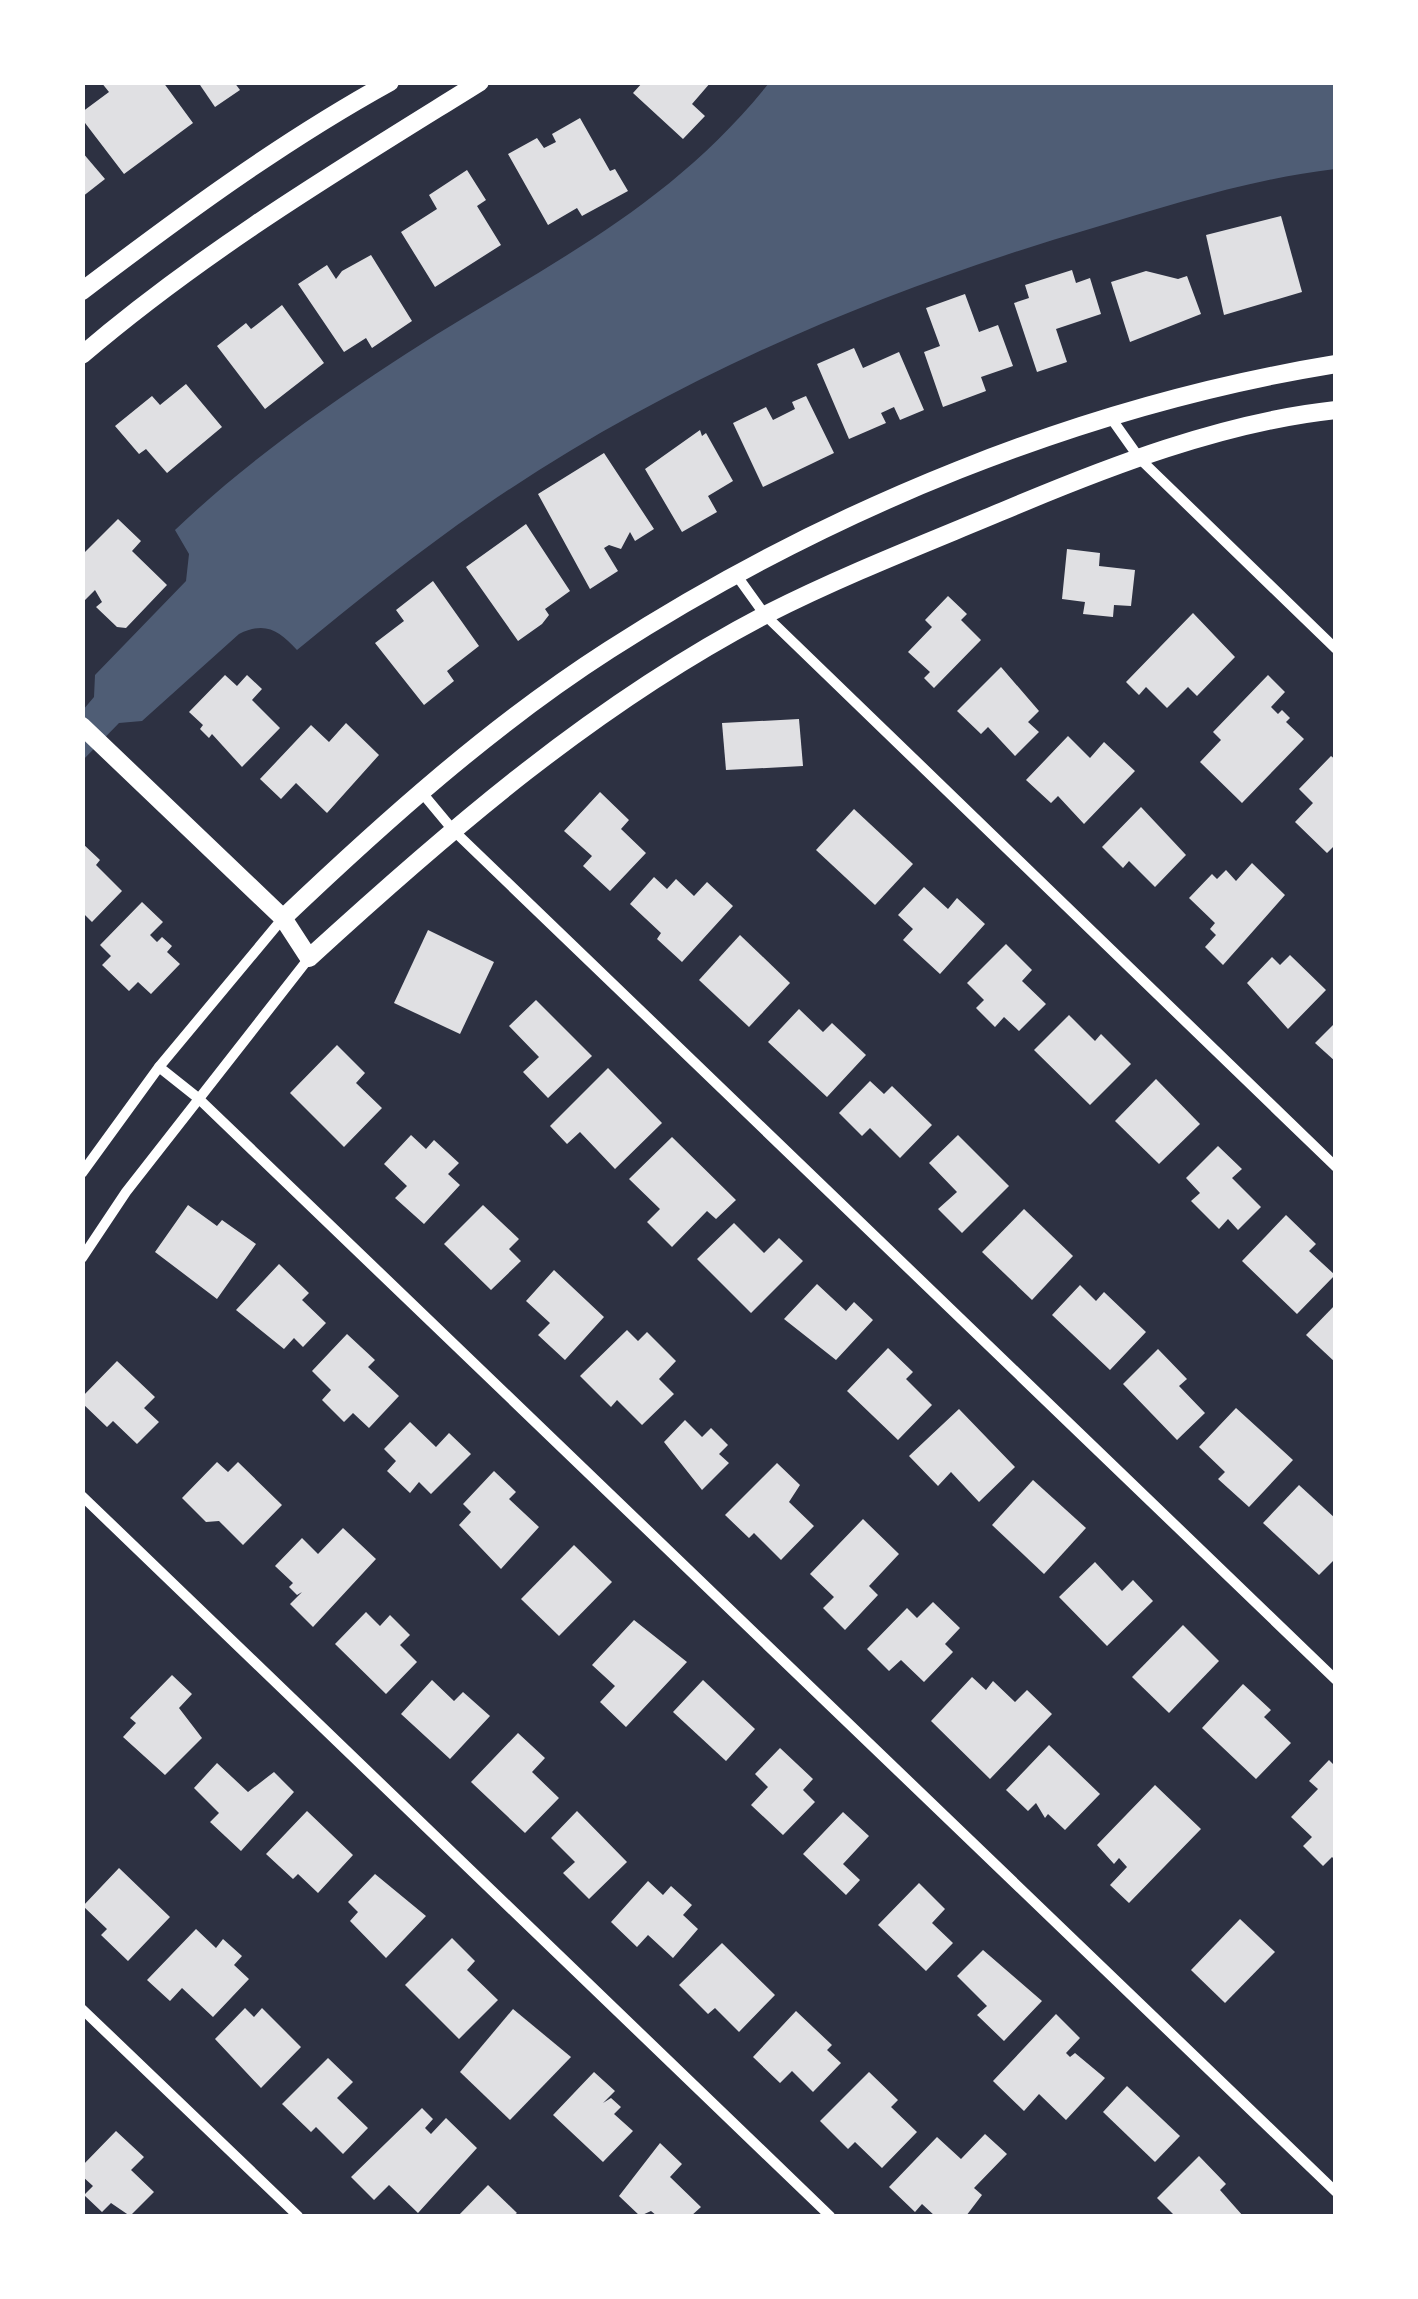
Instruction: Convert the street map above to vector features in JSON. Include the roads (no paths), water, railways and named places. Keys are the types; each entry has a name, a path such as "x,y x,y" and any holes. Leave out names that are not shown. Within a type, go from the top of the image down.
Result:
{"street":[{"path":"82,292 186,212 284,145 390,82"},
{"path":"82,355 238,234 366,149 480,82"},
{"path":"82,1173 159,1068 282,918 423,794 580,670 737,576 920,486 1182,397 1336,364"},
{"path":"82,1258 126,1192 309,958 453,830 622,700 765,615 1008,508 1140,459 1286,418 1336,410"},
{"path":"1112,418 1140,459 1336,648"},
{"path":"737,576 765,615 1336,1166"},
{"path":"82,726 282,918 309,958"},
{"path":"423,794 453,830 1336,1680"},
{"path":"159,1068 198,1098 1336,2192"},
{"path":"82,1496 830,2216"},
{"path":"82,2009 298,2216"}],"water":[{"path":"769,83 1335,83 1335,169 1213,193 1013,253 933,280 777,343 627,418 554,461 436,541 297,650 284,637 264,628 239,634 142,721 119,723 83,760 83,710 94,697 95,675 186,581 189,554 175,530 252,463 336,401 639,206 728,130"}]}
